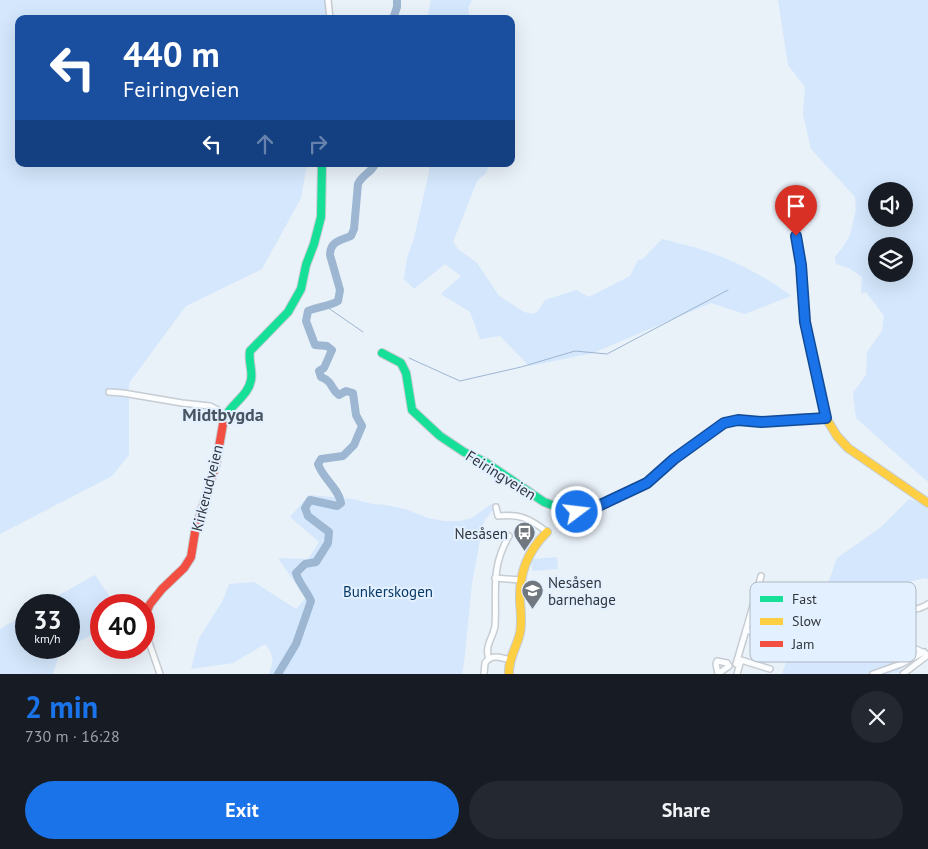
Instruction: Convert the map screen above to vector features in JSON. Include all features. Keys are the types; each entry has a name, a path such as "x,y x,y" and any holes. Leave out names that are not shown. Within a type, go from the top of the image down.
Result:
{"street":[{"path":"328,0 330,15"},
{"name":"Kirkerudveien","path":"155,598 184,568 191,556 195,532 216,464 224,416 249,385 251,375 249,356 252,347 288,312 301,289 321,217 322,167"},
{"path":"796,236 801,265 805,322 826,418 832,430 848,448 928,503"},
{"name":"Feiringveien","path":"382,353 396,359 401,364 406,373 412,410 440,436 464,452 485,462 544,502 568,511 577,512 594,508 647,483 674,459 724,423 738,420 761,422 826,418"},
{"path":"109,392 210,406 224,416"},
{"path":"496,508 498,516 518,515 533,521 546,532 533,546 527,556 520,580 520,630 517,645 510,660 508,674"},
{"path":"489,658 488,646 494,634 495,626 495,578 501,549 509,536"},
{"path":"759,582 761,576"},
{"path":"495,578 520,580"},
{"path":"916,609 928,604"},
{"path":"737,674 750,616"},
{"path":"746,630 750,631"},
{"path":"903,674 927,654"},
{"path":"484,674 485,662 489,658 496,657 510,660"},
{"path":"155,659 160,674"},
{"path":"729,666 727,663 717,661 718,674 741,660 770,669"},
{"path":"873,674 906,662"}],"green space":[{"path":"0,0 327,0 327,15 15,15 15,167 306,167 301,198 262,269 186,306 129,383 129,455 112,476 0,534"},
{"path":"431,0 472,0 468,8 469,15 428,14"},
{"path":"778,0 928,0 928,482 856,418 853,393 866,375 867,352 882,331 884,316 866,292 861,294 862,277 849,268 836,264 835,257 850,235 856,209 855,197 811,149 803,114 805,87 788,65"},
{"path":"430,167 489,167 477,181 453,242 459,250 477,263 499,296 524,312 533,314 538,311 545,300 576,290 589,297 630,276 638,260 643,259 662,239 701,249 728,260 761,276 791,296 745,314 711,303 593,353 529,366 500,336 480,339 470,312 441,294 461,276 445,264 414,289 404,279 407,258 414,238"},
{"name":"Bunkerskogen","path":"309,495 353,499 386,505 444,521 460,521 472,518 491,504 493,509 483,524 472,583 462,674 269,674 272,658 265,644 233,663 191,669 199,638 222,602 229,584 254,582 296,609 306,598 278,558 308,559 319,542 290,517"},
{"path":"909,499 928,506 928,579 908,582 828,582 837,558 880,528"},
{"path":"557,557 558,569 532,571 531,559"},
{"path":"95,575 108,594 90,594 90,636 80,641 80,594 61,594"},
{"path":"15,620 15,659 58,659 53,674 0,674 0,629"},
{"path":"786,662 903,662 900,672 887,674 782,674"}],"waterway":[{"path":"394,15 397,0"},
{"path":"278,674 296,644 311,601 296,573 305,564 316,562 328,543 329,532 308,516 305,508 310,500 337,506 341,503 337,492 318,464 321,459 343,456 354,445 362,426 356,415 353,393 346,391 339,395 330,383 321,377 319,371 324,368 332,350 327,346 315,345 306,321 308,311 338,301 340,290 330,251 336,242 351,236 354,229 358,184 373,167"},
{"path":"409,358 460,381 521,367 575,351 607,354 728,290"},
{"path":"324,305 363,332"}],"traffic: fast":[{"path":"223,424 228,412 249,386 251,380 250,351 288,312 301,289 306,265 321,217 322,167"},
{"path":"382,353 401,363 406,373 412,410 440,436 464,452 485,462 544,502 568,511 577,512 594,509 651,480"}],"traffic: slow":[{"path":"796,236 801,265 805,322 826,418 837,436 848,448 928,503"},
{"path":"509,674 511,658 521,629 520,591 523,572 529,555 547,532"}],"traffic: jam":[{"path":"651,480 674,459 724,423 738,420 761,422 826,418"},
{"path":"155,598 184,568 191,557 195,532 216,464 223,424"}],"place":[{"name":"Nesåsen","path":"524,552"},
{"name":"Nesåsen barnehage","path":"532,610"}],"district":[{"name":"Midtbygda","path":"223,414"}],"route":[{"path":"577,512 594,508 647,483 674,459 717,427 729,421 761,422 826,418 805,322 801,265 796,236"}]}
